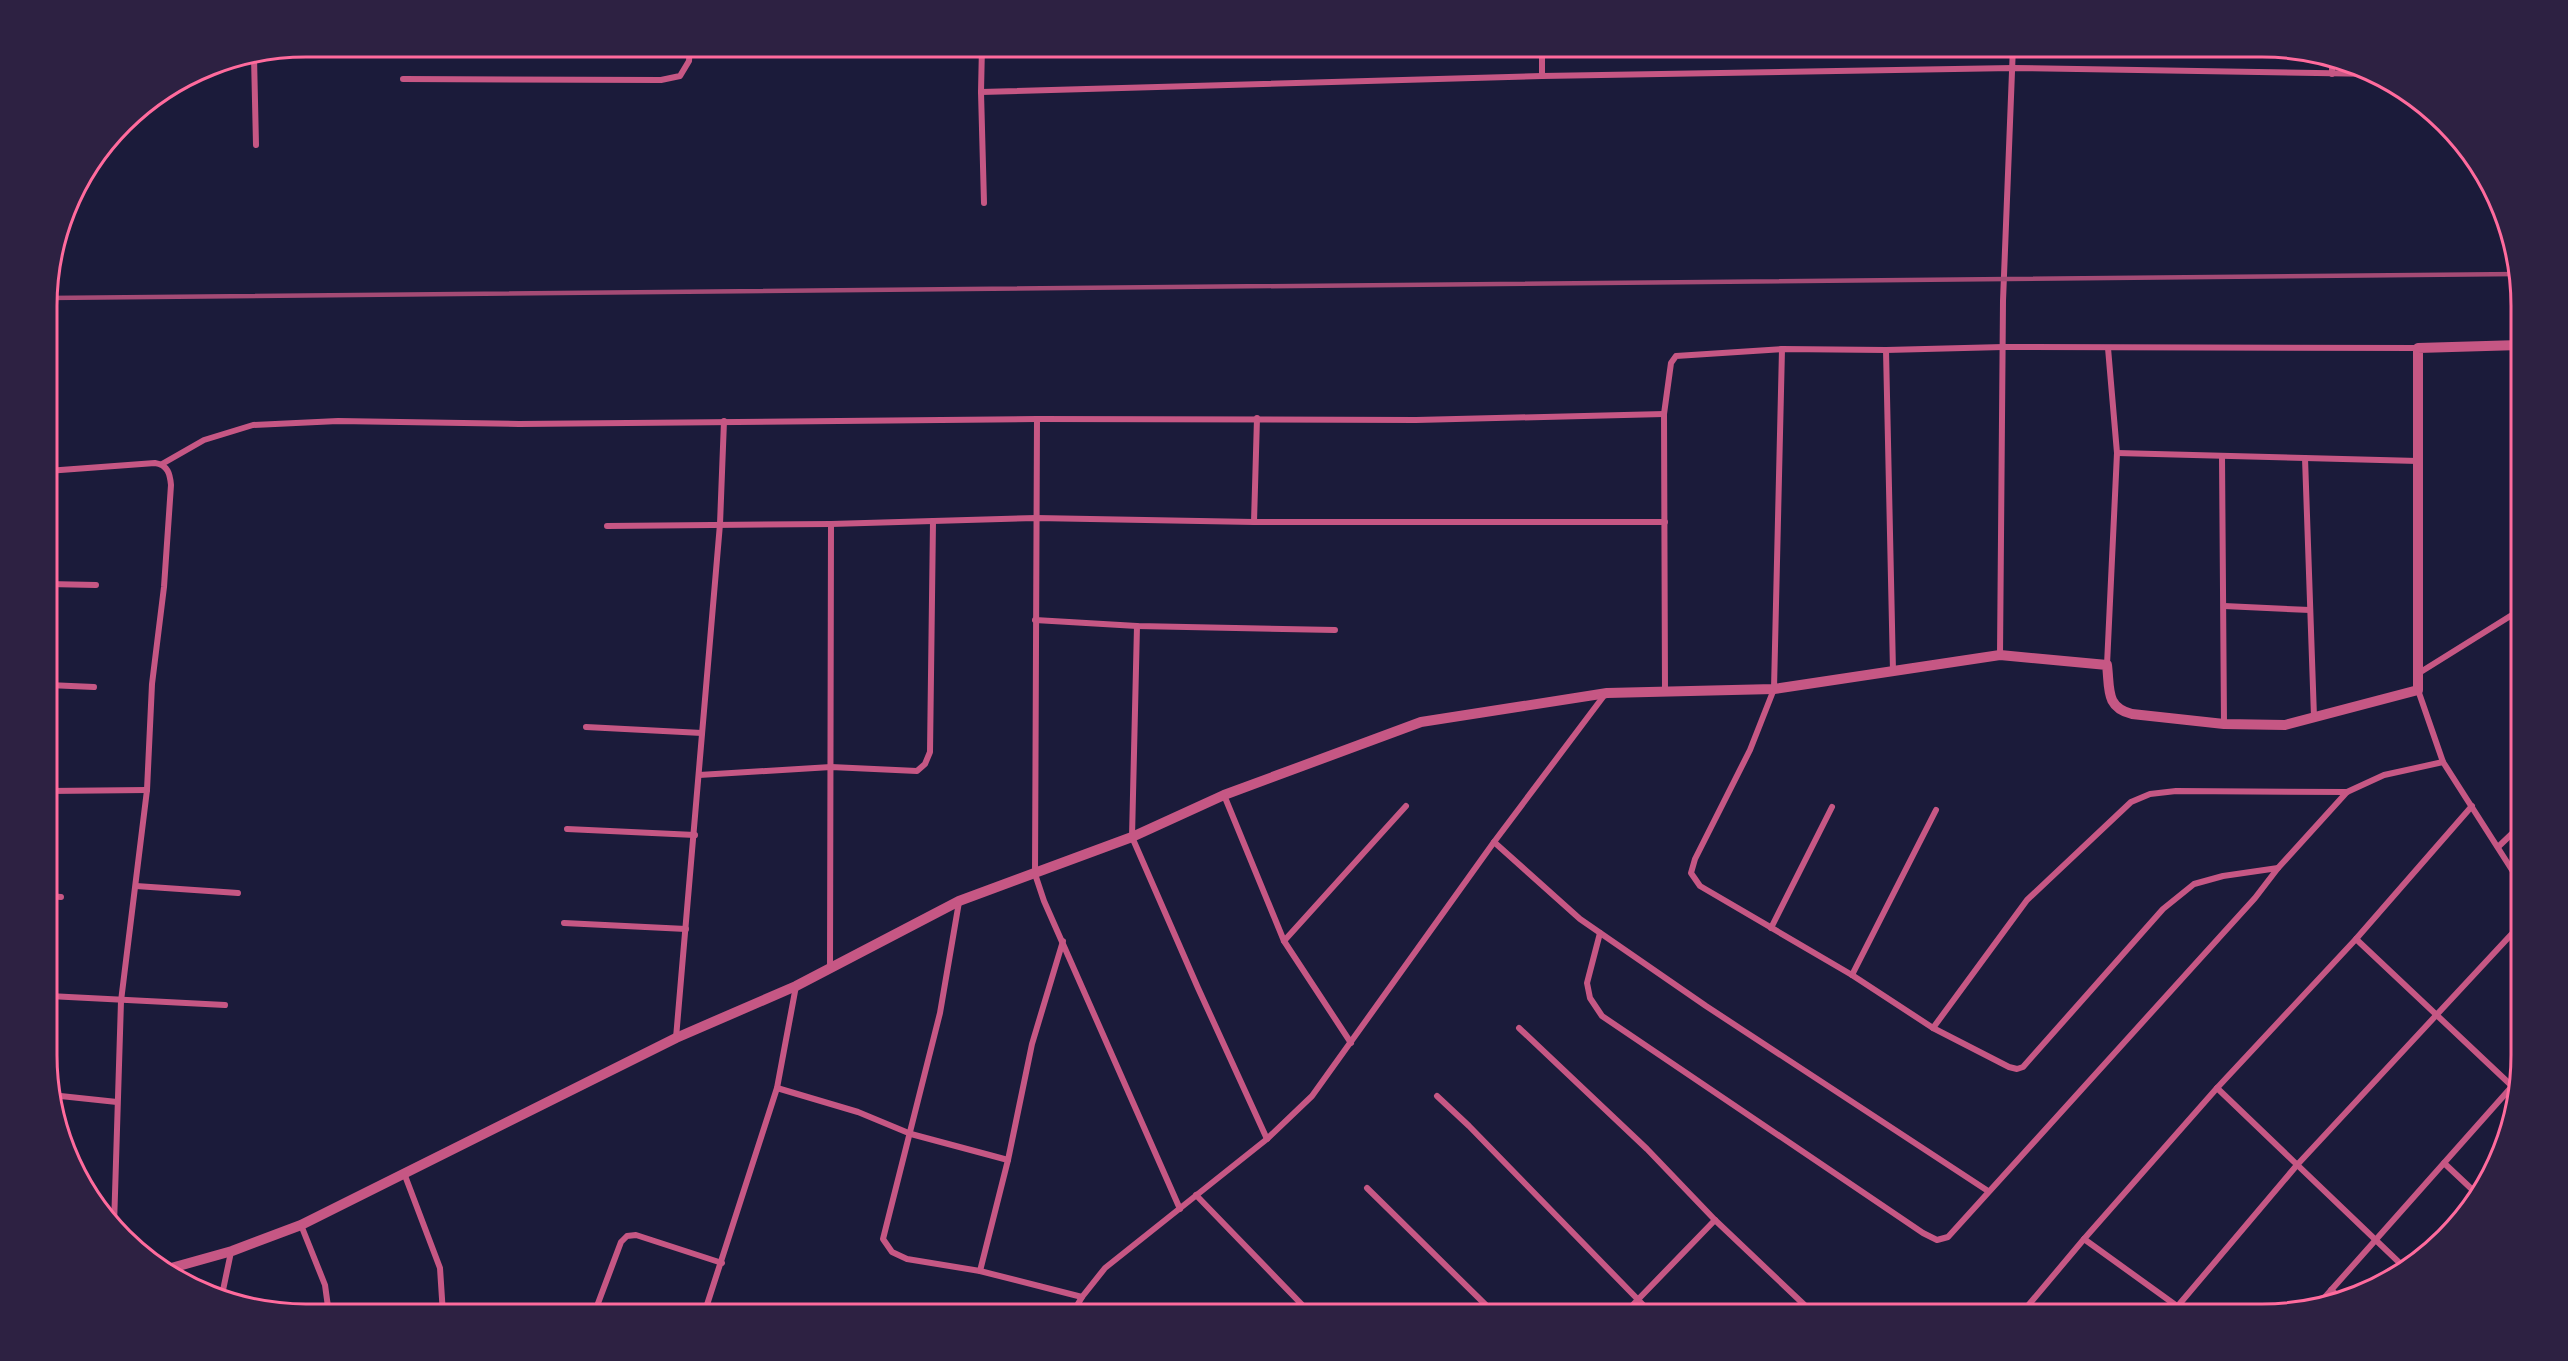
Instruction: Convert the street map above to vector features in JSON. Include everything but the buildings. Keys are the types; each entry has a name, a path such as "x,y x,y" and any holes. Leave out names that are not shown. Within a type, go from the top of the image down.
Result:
{"street":[{"path":"403,79 661,80 680,76 689,57"},
{"path":"982,57 984,203"},
{"path":"1542,57 1542,76"},
{"path":"2000,655 2002,347 2013,57"},
{"path":"254,63 256,145"},
{"path":"2332,67 2332,74"},
{"path":"981,93 1542,76 2013,68 2352,74"},
{"path":"1665,691 1664,414 1671,363 1676,356 1782,349 2418,348 2511,345"},
{"path":"2108,348 2117,453 2107,665 2111,701 2119,710 2223,724 2285,725 2419,694"},
{"path":"2418,348 2419,694 2443,762 2511,868"},
{"path":"1782,349 1774,688 1750,750 1695,859 1691,873 1700,886 1852,975 1933,1028 2017,1069 2023,1067 2163,909 2194,884 2223,876 2278,868"},
{"path":"1886,350 1893,671"},
{"path":"57,470 162,464 204,440 253,425 338,421 519,424 1257,418 1416,420 1664,414"},
{"path":"1254,522 1257,418"},
{"path":"1037,419 1035,874 1180,1209"},
{"path":"676,1038 720,524 724,422"},
{"path":"2117,453 2418,461"},
{"path":"2222,456 2223,724"},
{"path":"2305,458 2314,717"},
{"path":"114,1213 121,1000 147,790 152,684 164,587 171,486 170,473 162,464"},
{"path":"607,526 831,524 1036,518 1254,522 1665,522"},
{"path":"699,775 831,767 918,771 925,764 930,752 933,521"},
{"path":"830,969 831,524"},
{"path":"57,584 96,585"},
{"path":"2224,606 2310,610"},
{"path":"2418,673 2511,616"},
{"path":"1035,620 1137,626 1335,630"},
{"path":"1137,626 1132,837 1198,988 1268,1139"},
{"path":"175,1267 232,1251 301,1225 676,1038 796,986 959,901 1132,837 1224,795 1421,722 1607,693 1774,688 2000,655 2107,665"},
{"path":"57,685 94,687"},
{"path":"1078,1304 1105,1268 1268,1139 1312,1096 1494,842 1607,693"},
{"path":"586,728 702,733"},
{"path":"1600,933 1587,982 1590,998 1602,1017 1923,1233 1937,1240 1948,1237 2255,898 2278,868 2347,792 2384,775 2443,762"},
{"path":"57,791 147,790"},
{"path":"1933,1028 2027,900 2131,802 2150,794 2175,791 2347,792"},
{"path":"1224,795 1284,941 1351,1043"},
{"path":"1284,941 1406,806"},
{"path":"2029,1304 2217,1088 2356,939 2472,806"},
{"path":"1771,928 1832,807"},
{"path":"1852,975 1936,810"},
{"path":"567,829 694,835"},
{"path":"2498,847 2511,835"},
{"path":"1494,842 1580,919 1706,1006 1988,1191"},
{"path":"136,886 238,893"},
{"path":"959,901 940,1013 883,1239 892,1252 906,1259 980,1270 1082,1297"},
{"path":"564,923 686,930"},
{"path":"2179,1304 2297,1165 2511,935"},
{"path":"2356,939 2509,1083"},
{"path":"980,1270 1008,1160 1032,1044 1063,941"},
{"path":"708,1304 777,1088 796,986"},
{"path":"57,996 225,1005"},
{"path":"1519,1028 1647,1149 1715,1220 1803,1304"},
{"path":"777,1088 858,1112 911,1134 1008,1160"},
{"path":"2217,1088 2399,1262"},
{"path":"2326,1296 2508,1091"},
{"path":"61,1096 117,1102"},
{"path":"1437,1096 1642,1304"},
{"path":"2444,1163 2472,1189"},
{"path":"404,1173 440,1268 442,1304"},
{"path":"1367,1188 1485,1304"},
{"path":"1196,1194 1301,1304"},
{"path":"1634,1304 1715,1220"},
{"path":"301,1225 325,1285 328,1304"},
{"path":"598,1304 621,1242 627,1236 636,1235 722,1263"},
{"path":"2084,1239 2174,1304"},
{"path":"223,1290 232,1251"},
{"path":"2331,1290 2335,1293"}],"railway":[{"path":"58,298 2509,274"}]}
